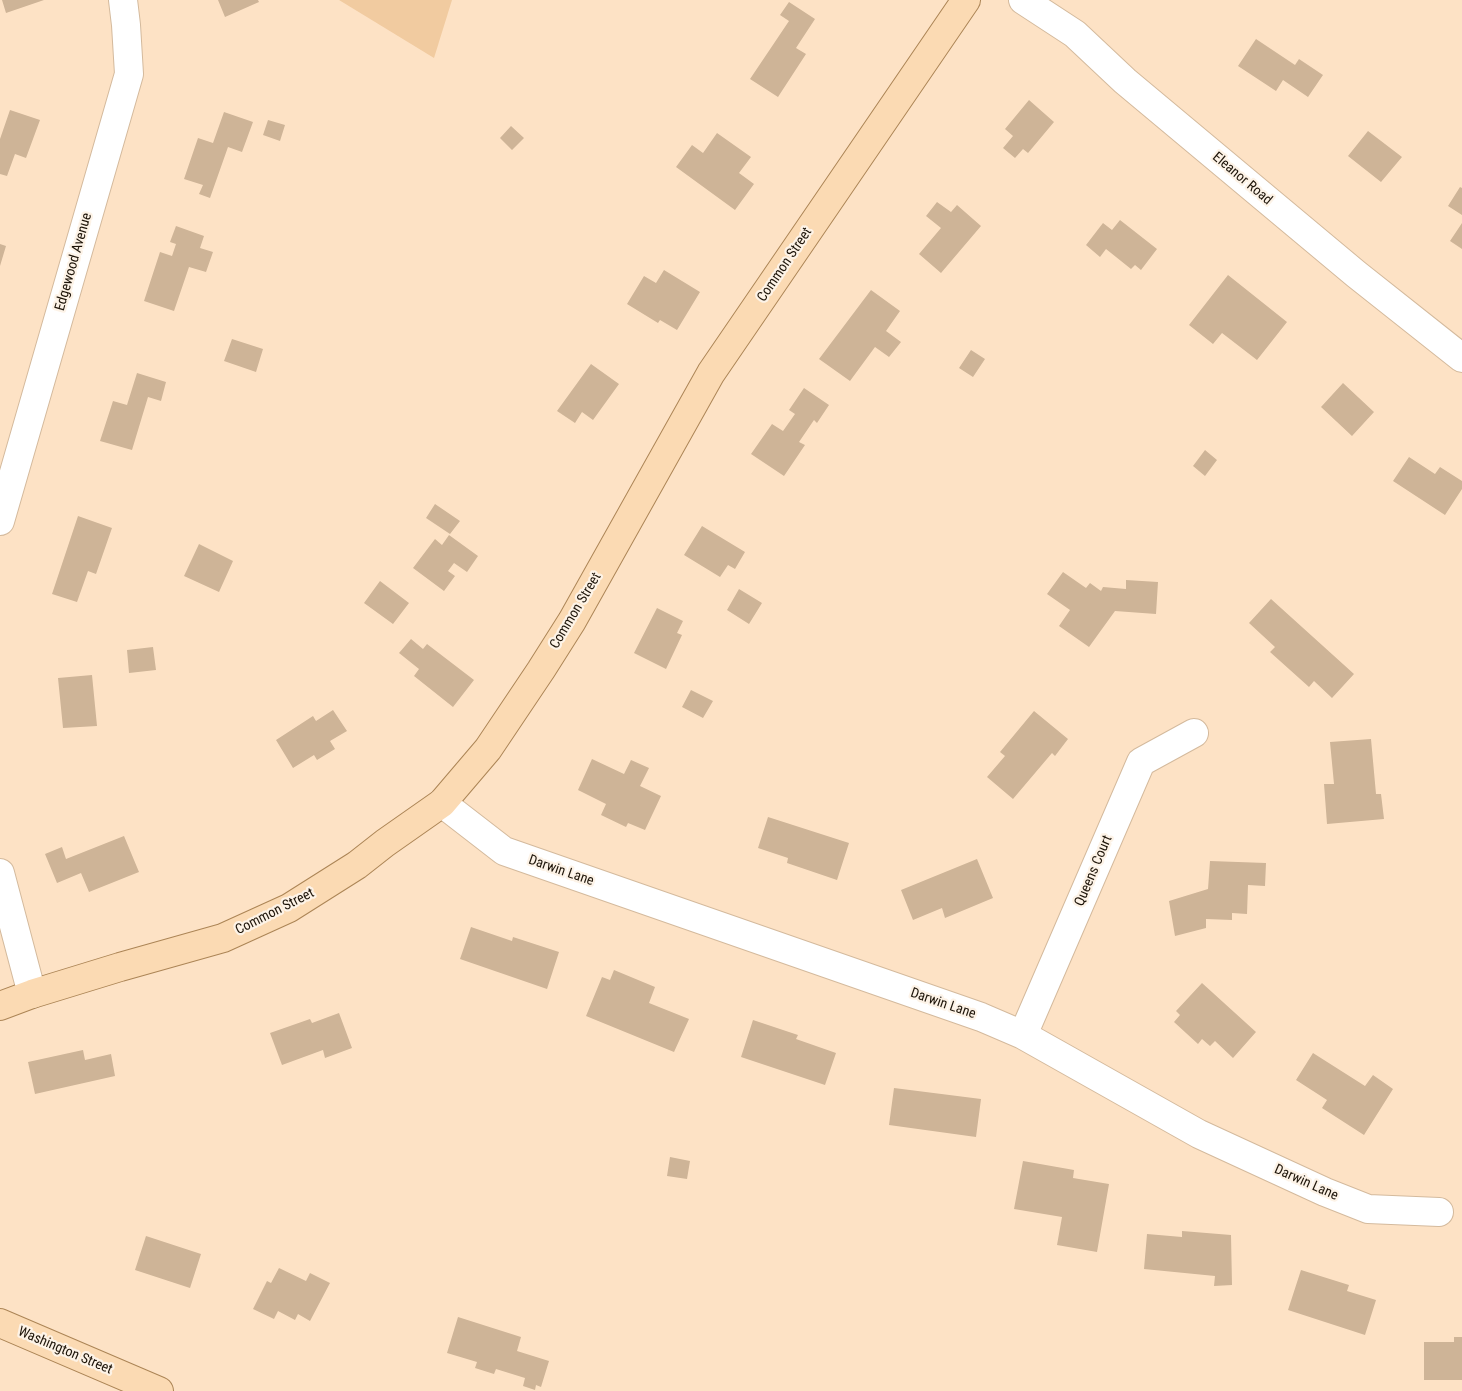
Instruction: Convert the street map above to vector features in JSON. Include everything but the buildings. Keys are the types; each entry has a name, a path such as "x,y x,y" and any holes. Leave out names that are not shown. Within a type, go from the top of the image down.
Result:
{"main road":[{"name":"Common Street","path":"0,1006 32,994 120,967 223,938 281,912 357,865 442,803 488,749 546,662 572,622 712,373 966,0"},
{"name":"Washington Street","path":"0,1323 158,1391"}],"street":[{"name":"Edgewood Avenue","path":"0,521 129,74 123,0"},
{"name":"Eleanor Road","path":"1023,0 1075,34 1132,88 1356,274 1462,358"},
{"name":"Queens Court","path":"1023,1036 1141,762 1194,733"},
{"name":"Darwin Lane","path":"442,803 504,852 981,1017 1023,1036 1199,1134 1325,1192 1368,1209 1439,1212"},
{"path":"0,873 32,994"}],"shaded area":[{"path":"339,0 452,0 434,58"}]}
